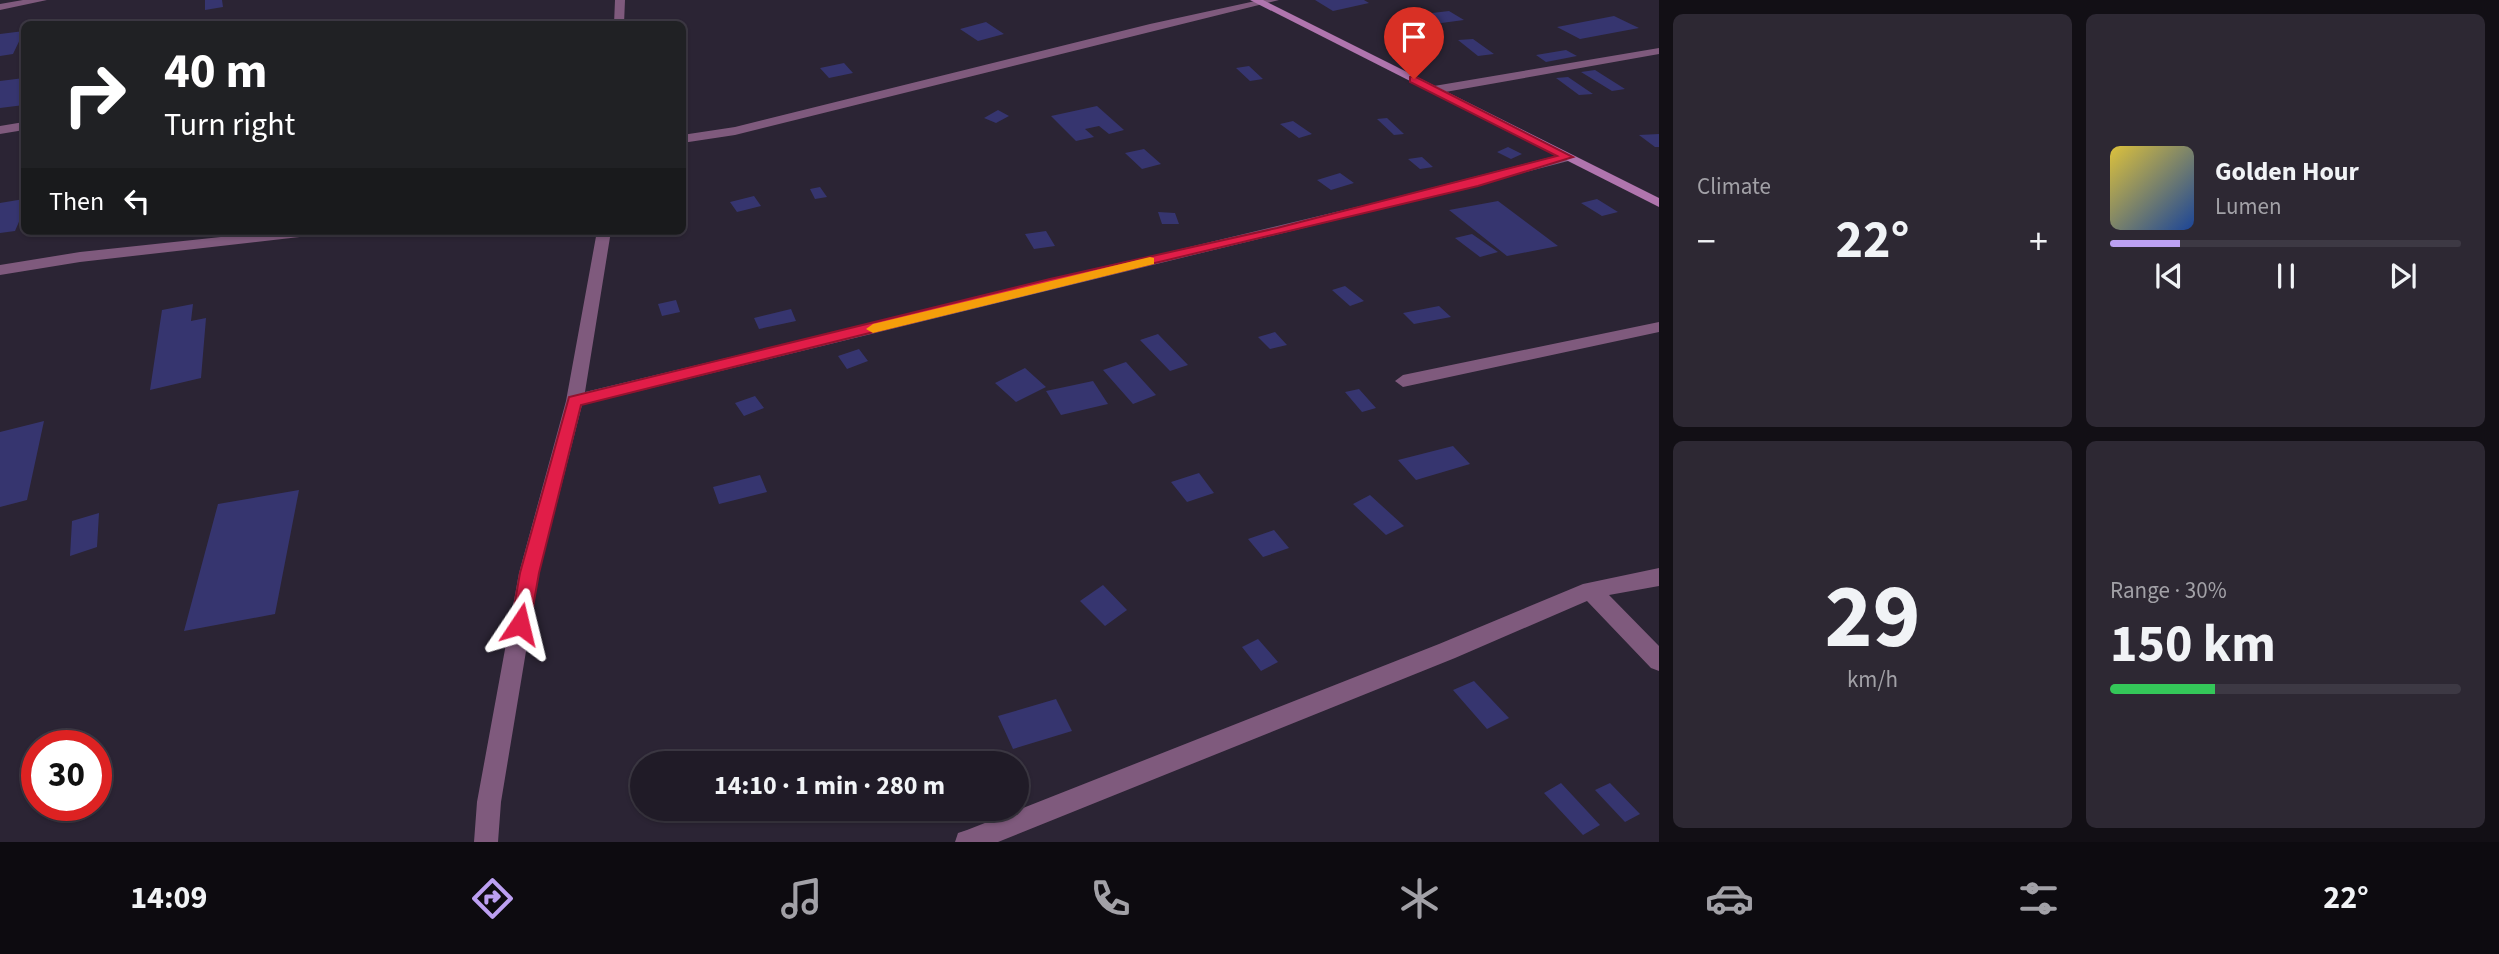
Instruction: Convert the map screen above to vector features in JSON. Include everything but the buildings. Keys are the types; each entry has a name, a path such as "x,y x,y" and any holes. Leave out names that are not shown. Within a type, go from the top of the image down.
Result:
{"street":[{"path":"0,7 42,0"},
{"path":"619,21 620,0"},
{"path":"686,138 735,131 1264,1 1659,203"},
{"path":"1434,90 1659,51"},
{"path":"0,130 21,126"},
{"path":"575,401 1050,284 1277,232 1567,157"},
{"path":"0,270 80,257 281,235"},
{"path":"486,842 489,802 529,573 575,401 603,235"},
{"path":"1403,381 1659,327"},
{"path":"967,842 1447,651 1590,590 1659,577"},
{"path":"1590,590 1659,661"}],"slow traffic":[{"path":"873,329 1150,261"}],"route":[{"path":"520,624 529,573 575,401 1050,284 1277,232 1567,157 1414,79"}]}
